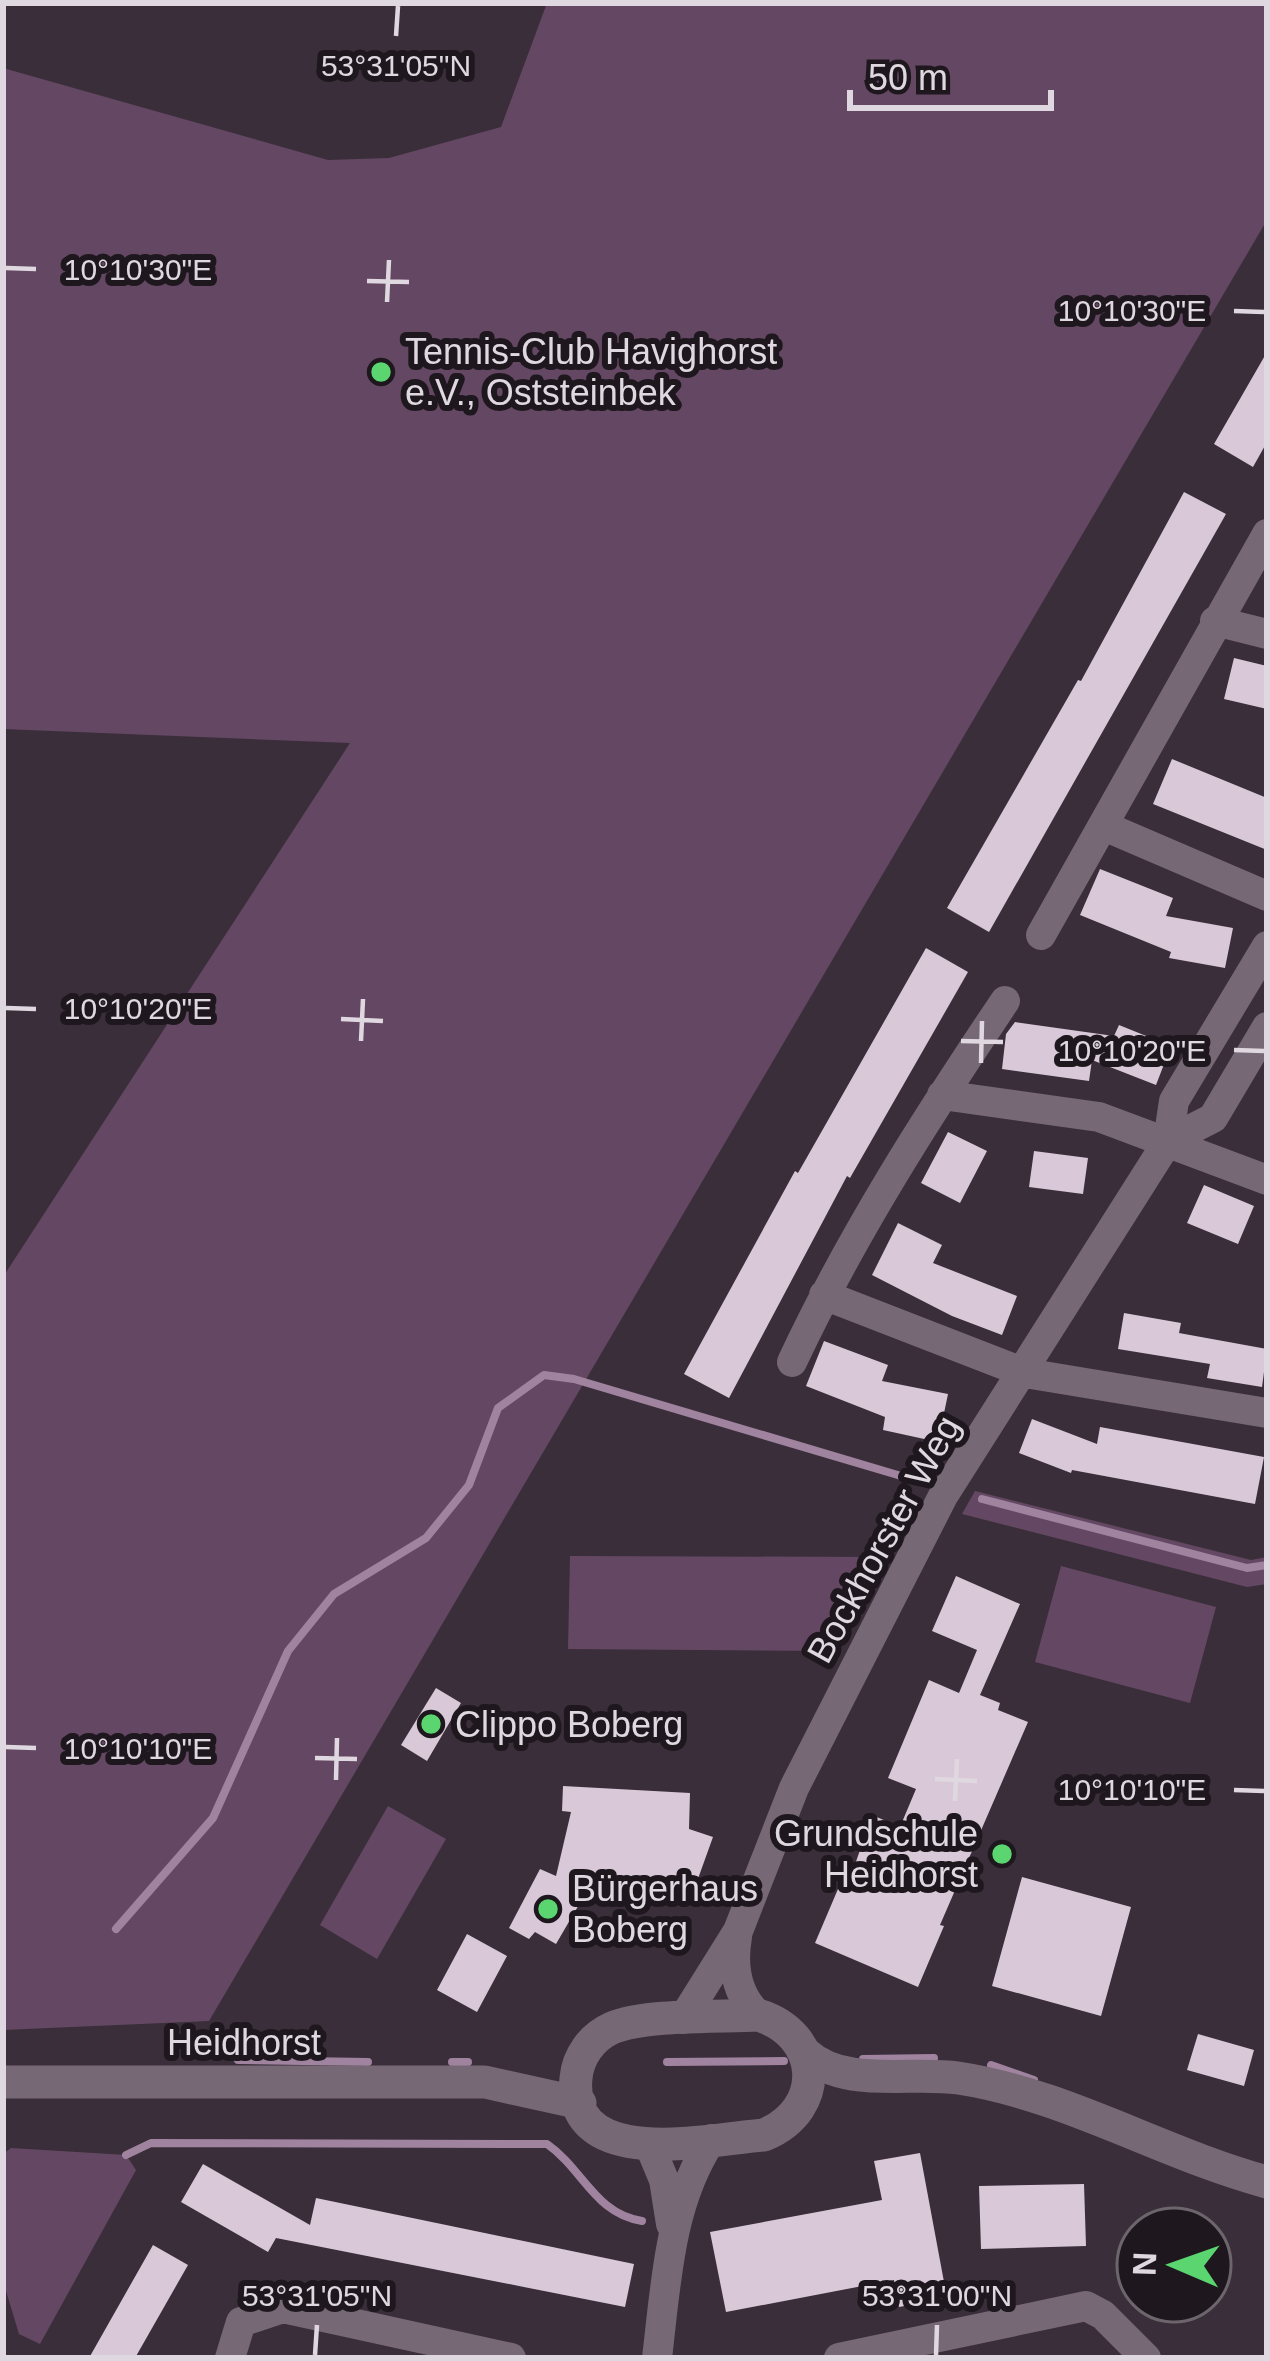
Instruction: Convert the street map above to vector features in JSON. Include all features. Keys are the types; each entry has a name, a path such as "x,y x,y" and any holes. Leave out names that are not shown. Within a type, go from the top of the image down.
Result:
{"street":[{"path":"1041,934 1267,534"},
{"path":"1215,621 1267,634"},
{"path":"1104,826 1267,896"},
{"name":"Bockhorster Weg","path":"683,2019 738,1931 794,1788 944,1496 1168,1141 1174,1101 1267,946"},
{"path":"792,1363 824,1295 942,1095 1005,1001"},
{"name":"Bockhorster Weg","path":"1168,1141 1214,1118 1267,1027"},
{"path":"942,1095 1099,1117 1267,1180"},
{"path":"824,1295 1024,1373 1267,1413"},
{"name":"Bockhorster Weg","path":"738,1931 736,1975 744,1999 758,2015"},
{"path":"758,2015 786,2028 805,2053 826,2067 898,2078 954,2078 1014,2092 1267,2182"},
{"name":"Heidhorst","path":"485,2081 583,2055 599,2035 614,2026 758,2015"},
{"path":"798,2110 808,2084 805,2053"},
{"path":"583,2055 575,2079 580,2103 592,2126 622,2143 764,2135 798,2110 898,2078"},
{"name":"Heidhorst","path":"3,2082 485,2081 580,2103"},
{"path":"671,2242 696,2168 712,2139"},
{"path":"649,2144 668,2197 671,2242 657,2358"},
{"path":"839,2358 1086,2306 1103,2315 1146,2358"},
{"path":"230,2358 241,2322 283,2308 511,2358"}],"shaded area":[{"path":"547,3 1267,3 1267,220 209,2021 3,2030 3,1277 350,743 3,729 3,68 328,160 389,158 501,127"},
{"path":"975,1491 1251,1560 1267,1557 1267,1584 1247,1587 962,1514"},
{"path":"570,1556 879,1557 829,1651 568,1649"},
{"path":"1061,1566 1216,1607 1190,1703 1035,1662"},
{"path":"388,1806 446,1839 377,1959 320,1925"},
{"path":"11,2148 126,2155 136,2170 40,2344 19,2334 3,2281 3,2154"}],"building":[{"path":"1267,352 1267,442 1253,467 1214,444"},
{"path":"1184,492 1226,514 989,932 947,908 1081,681"},
{"path":"1234,658 1267,666 1267,709 1224,699"},
{"path":"1172,759 1267,798 1267,850 1153,804"},
{"path":"1100,869 1173,898 1166,916 1233,928 1225,968 1169,958 1171,952 1080,915"},
{"path":"926,948 968,972 850,1178 847,1176 729,1398 684,1374 795,1171 798,1173"},
{"path":"1015,1022 1114,1036 1119,1025 1171,1046 1156,1085 1092,1060 1089,1081 1002,1069 1006,1034"},
{"path":"948,1132 987,1151 960,1203 921,1183"},
{"path":"1034,1151 1088,1158 1083,1194 1029,1187"},
{"path":"1204,1185 1254,1206 1238,1244 1187,1223"},
{"path":"898,1223 942,1245 933,1263 1017,1296 1002,1335 952,1316 872,1275"},
{"path":"1124,1313 1181,1323 1179,1333 1267,1349 1262,1387 1207,1378 1210,1364 1118,1349"},
{"path":"824,1341 888,1365 882,1381 948,1394 938,1442 883,1430 885,1417 806,1386"},
{"path":"1032,1419 1097,1444 1100,1427 1264,1457 1255,1504 1071,1473 1019,1453"},
{"path":"956,1576 1020,1604 980,1695 1000,1703 998,1710 1028,1722 918,1987 815,1943 841,1882 848,1885 872,1815 900,1827 916,1789 888,1778 929,1680 959,1693 977,1650 932,1631"},
{"name":"Clippo Boberg","path":"436,1688 461,1703 427,1761 401,1745"},
{"path":"563,1786 690,1793 689,1829 713,1837 695,1887 591,1884 556,1944 535,1932 529,1939 509,1928 540,1869 556,1876 571,1812 562,1811"},
{"path":"1022,1877 1131,1907 1101,2016 992,1986"},
{"path":"467,1934 507,1956 477,2012 437,1990"},
{"path":"1198,2034 1254,2050 1244,2086 1187,2070"},
{"path":"920,2153 947,2298 899,2307 894,2280 726,2312 710,2232 882,2200 874,2161"},
{"path":"203,2164 310,2225 316,2198 634,2264 625,2307 276,2238 268,2252 181,2202"},
{"path":"1084,2184 1086,2246 981,2249 979,2186"},
{"path":"153,2245 188,2265 135,2358 89,2358"}],"waterway":[{"path":"116,1929 213,1818 288,1651 334,1594 426,1538 469,1485 498,1408 544,1375 574,1379 918,1481"},
{"path":"982,1499 1247,1568 1267,1565"},
{"path":"863,2059 934,2058"},
{"path":"238,2060 368,2062"},
{"path":"667,2062 784,2061"},
{"path":"452,2062 468,2062"},
{"path":"991,2065 1034,2080"},
{"path":"126,2155 151,2143 547,2144 612,2210 642,2221"}],"place":[{"name":"Tennis-Club Havighorst e.V., Oststeinbek","path":"381,372"},
{"name":"Clippo Boberg","path":"431,1724"},
{"name":"Grundschule Heidhorst","path":"1002,1854"},
{"name":"Bürgerhaus Boberg","path":"548,1909"}]}
